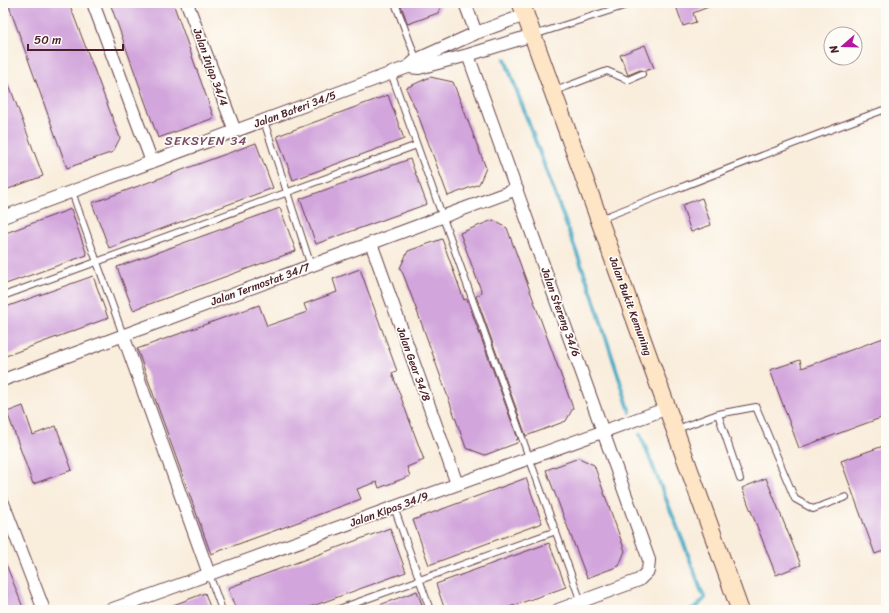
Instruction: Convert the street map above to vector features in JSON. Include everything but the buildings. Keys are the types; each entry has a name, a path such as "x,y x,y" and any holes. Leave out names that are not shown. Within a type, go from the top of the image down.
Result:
{"main road":[{"name":"Jalan Bukit Kemuning","path":"523,9 740,610"}],"street":[{"path":"93,3 152,162"},
{"name":"Jalan Injap 34/4","path":"187,3 235,131"},
{"path":"465,3 476,33"},
{"path":"414,65 523,9"},
{"path":"414,65 468,55 533,35"},
{"name":"Jalan Stereng 34/6","path":"468,55 649,560 648,571 639,580 581,602"},
{"name":"Jalan Bateri 34/5","path":"3,217 414,65"},
{"name":"Jalan Termostat 34/7","path":"3,380 517,189"},
{"name":"Jalan Gear 34/8","path":"371,243 457,484"},
{"path":"123,335 209,574"},
{"name":"Jalan Kipas 34/9","path":"110,610 668,408"},
{"path":"3,503 44,610"},
{"path":"558,610 581,602"}],"lane":[{"path":"395,3 414,65"},
{"path":"533,35 633,3"},
{"path":"553,92 607,71 628,80 642,74"},
{"path":"391,73 581,602"},
{"path":"599,219 772,151 886,109"},
{"path":"264,120 311,266"},
{"path":"3,296 417,145"},
{"path":"72,192 123,335"},
{"path":"675,430 718,414 756,407 795,499 813,509 846,497"},
{"path":"718,414 740,479"},
{"path":"394,508 430,610"},
{"path":"336,610 556,531"},
{"path":"209,574 222,610"}],"waterway":[{"path":"505,59 592,294 630,412"},
{"path":"640,434 705,598 697,607 689,610"}],"district":[{"name":"SEKSYEN 34","path":"206,140"}]}
